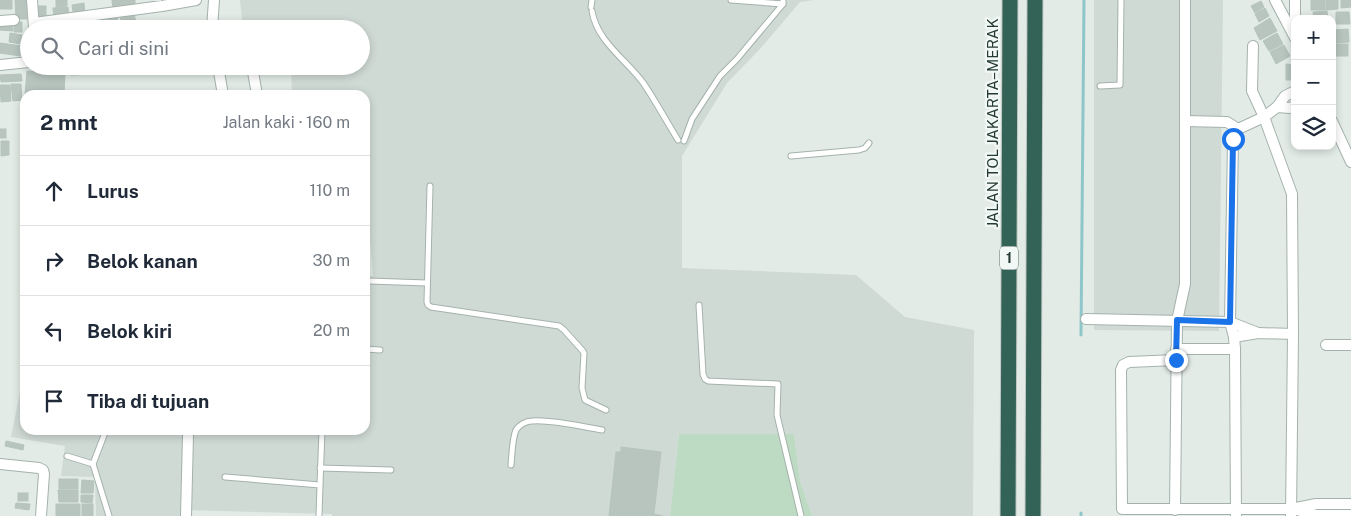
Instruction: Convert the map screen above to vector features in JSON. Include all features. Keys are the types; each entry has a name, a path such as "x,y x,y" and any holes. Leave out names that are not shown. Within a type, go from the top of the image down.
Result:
{"highway":[{"name":"JALAN TOL JAKARTA–MERAK","path":"1008,516 1010,0"},
{"name":"1","path":"1033,516 1034,0"}],"street":[{"path":"32,0 34,20"},
{"path":"63,20 137,5 162,6 196,0"},
{"path":"213,20 214,0"},
{"path":"1181,512 1176,348 1177,320 1185,284 1186,0"},
{"path":"1275,0 1291,30"},
{"path":"1295,0 1295,15"},
{"path":"0,21 14,20"},
{"path":"1253,46 1252,91 1292,194 1291,512"},
{"path":"0,66 20,63"},
{"path":"220,75 222,90"},
{"path":"254,75 256,90"},
{"path":"1236,513 1235,349 1230,322 1233,139 1238,129 1264,118 1277,107 1285,96 1291,93"},
{"path":"1277,107 1291,108"},
{"path":"1185,121 1227,122 1238,129"},
{"path":"1336,130 1351,162"},
{"path":"1086,319 1230,322 1258,332"},
{"path":"1234,337 1258,332 1293,334"},
{"path":"1326,345 1351,345"},
{"path":"1176,348 1235,349"},
{"path":"1176,360 1129,362 1123,365 1121,370 1122,509 1134,513 1291,512 1316,515 1351,515"},
{"path":"186,516 188,435"},
{"path":"0,464 43,470 41,516"},
{"path":"1291,512 1316,504 1351,504"}],"lane":[{"path":"592,0 593,20 602,35 643,82 681,140 692,119 720,76 737,59 783,2"},
{"path":"731,0 783,2"},
{"path":"1100,86 1120,86 1121,0"},
{"path":"791,156 859,150 869,143"},
{"path":"430,186 428,305 559,326 584,353 582,388 585,400 606,410"},
{"path":"370,281 427,283"},
{"path":"699,305 703,374 705,379 708,381 778,384 777,415 801,516"},
{"path":"370,349 380,350"},
{"path":"511,465 516,431 519,426 526,422 556,423 602,430"},
{"path":"104,435 93,464 109,516"},
{"path":"319,516 322,435"},
{"path":"67,456 93,464"},
{"path":"320,468 391,470"},
{"path":"225,477 320,485"}],"shaded area":[{"path":"240,0 814,0 800,2 760,49 727,83 682,156 682,268 856,275 905,317 974,330 973,516 812,516 800,481 794,434 679,434 670,516 332,516 332,514 185,510 185,516 96,516 95,477 61,476 65,446 11,437 20,392 20,435 370,435 370,276 373,276 370,239 370,90 292,90 291,75 370,75 370,20 242,20"},
{"path":"1094,0 1223,0 1219,331 1094,330"}],"green space":[{"path":"679,434 794,434 800,481 812,516 670,516"}],"building":[{"path":"0,0 12,0 12,9 0,9"},
{"path":"15,0 26,0 27,19 16,19"},
{"path":"56,0 67,0 67,6 56,7"},
{"path":"112,0 119,0 119,10 113,10"},
{"path":"119,0 135,0 135,6 120,8"},
{"path":"1311,0 1325,0 1325,10 1311,10"},
{"path":"1326,0 1338,0 1338,9 1326,10"},
{"path":"1341,0 1351,0 1351,7 1341,8"},
{"path":"1261,1 1264,7 1255,13 1251,6"},
{"path":"84,3 85,15 74,17 72,5"},
{"path":"35,6 46,6 46,18 35,18"},
{"path":"68,7 69,18 54,19 53,8"},
{"path":"1265,8 1269,16 1259,22 1255,14"},
{"path":"1327,11 1328,15 1313,15 1313,12"},
{"path":"1336,12 1349,12 1350,24 1336,24"},
{"path":"117,13 118,20 95,20 95,15"},
{"path":"134,13 135,20 121,20 120,15"},
{"path":"1270,18 1277,31 1260,40 1254,28"},
{"path":"0,22 13,22 13,31 0,30"},
{"path":"15,22 20,22 20,32 14,32"},
{"path":"1348,29 1349,42 1336,43 1336,30"},
{"path":"10,33 20,35 20,44 9,42"},
{"path":"1277,33 1283,44 1269,51 1263,41"},
{"path":"0,43 20,46 20,56 0,53"},
{"path":"1336,44 1348,44 1348,56 1336,56"},
{"path":"1284,45 1290,56 1276,64 1270,52"},
{"path":"1286,64 1291,65 1291,80 1286,80"},
{"path":"20,74 22,81 1,82 0,75"},
{"path":"27,75 65,75 64,90 25,90"},
{"path":"11,84 21,84 20,100 13,101"},
{"path":"0,85 10,85 11,101 1,102"},
{"path":"0,129 6,129 6,138 0,138"},
{"path":"1,141 9,141 9,155 1,156"},
{"path":"6,441 24,445 23,450 5,446"},
{"path":"621,447 661,452 654,514 663,516 609,516 616,452 621,452"},
{"path":"59,479 78,479 78,489 59,489"},
{"path":"82,480 94,481 93,493 81,493"},
{"path":"58,490 78,490 78,502 59,502"},
{"path":"18,493 28,493 28,501 18,501"},
{"path":"81,495 93,495 92,503 81,502"},
{"path":"16,503 30,504 29,510 15,508"},
{"path":"56,504 80,504 80,516 56,516"},
{"path":"82,504 93,504 93,516 82,516"}],"waterway":[{"path":"1081,335 1084,0"}],"route":[{"path":"1176,360 1177,320 1230,322 1233,139"}]}
